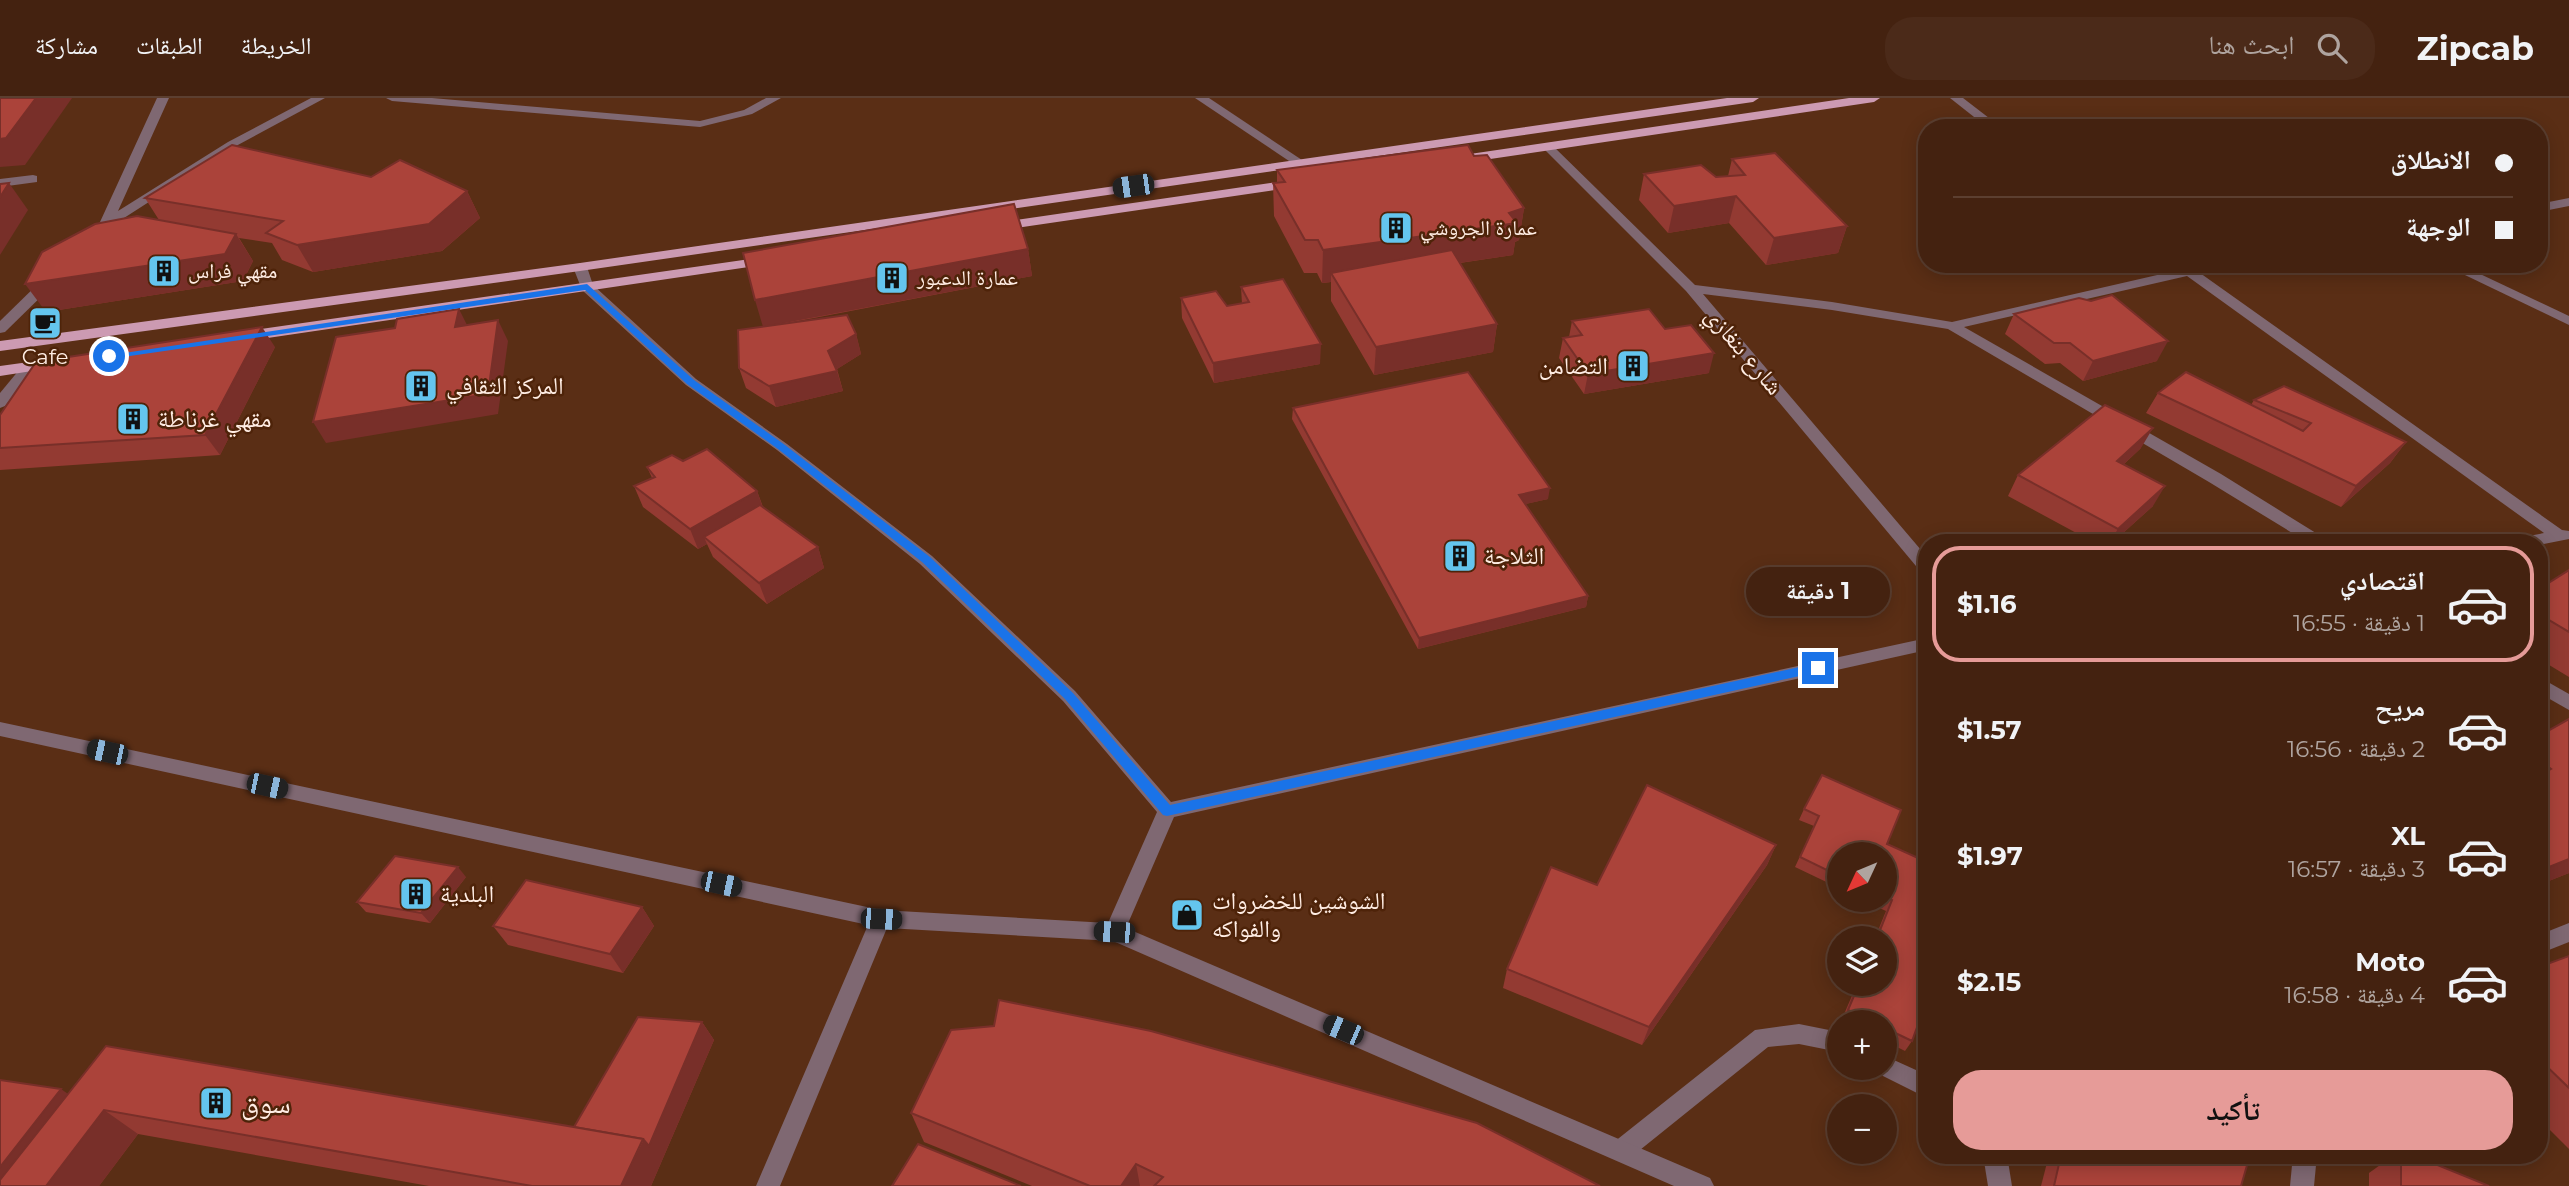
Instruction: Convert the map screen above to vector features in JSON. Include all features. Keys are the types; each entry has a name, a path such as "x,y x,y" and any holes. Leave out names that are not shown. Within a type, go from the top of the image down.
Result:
{"highway":[{"path":"0,346 580,267 1753,98"},
{"path":"1452,161 1874,98"},
{"path":"985,229 1315,181"},
{"path":"220,340 779,259"},
{"path":"0,371 70,361"}],"street":[{"path":"106,224 163,98"},
{"path":"80,251 106,224 232,144 319,98"},
{"path":"392,98 699,124 748,112 775,98"},
{"path":"1200,98 1299,162"},
{"path":"1956,98 1984,119"},
{"name":"شارع بنغازي","path":"1548,147 1691,288 1918,557"},
{"path":"0,183 33,179"},
{"path":"2548,206 2569,202"},
{"path":"580,267 587,287 691,382 782,447 926,560 1069,696 1167,811"},
{"path":"0,328 62,268"},
{"path":"1952,326 2160,273"},
{"path":"2193,273 2564,535"},
{"path":"2467,273 2569,321"},
{"path":"1691,288 1832,306 1952,326 2305,534"},
{"path":"0,403 29,367"},
{"path":"1167,811 1918,646"},
{"path":"2548,690 2569,703"},
{"path":"0,729 881,919 1114,932 1702,1186"},
{"path":"1114,932 1167,811"},
{"path":"768,1186 881,919"},
{"path":"2548,941 2569,932"},
{"path":"1622,1150 1763,1037 1799,1034 1827,1040"},
{"path":"1897,1072 1918,1082"},
{"path":"1996,1164 2000,1186"},
{"path":"2302,1186 2304,1164"}],"building":[{"path":"0,98 36,98 6,138 0,139"},
{"path":"232,145 371,177 400,160 467,191 429,224 297,245 266,233 283,221 145,198"},
{"path":"1468,145 1474,156 1487,155 1524,208 1509,213 1517,223 1323,250 1318,240 1305,240 1273,183 1285,182 1277,170"},
{"path":"1775,153 1847,226 1774,238 1736,196 1674,206 1644,174 1701,165 1716,177 1745,175 1732,159"},
{"path":"9,183 0,197 0,184"},
{"path":"1014,204 1028,249 755,300 743,253"},
{"path":"137,216 236,234 225,254 25,284 42,252 95,224"},
{"path":"1452,250 1497,324 1376,347 1331,273"},
{"path":"1283,279 1321,344 1213,363 1181,298 1216,291 1227,306 1249,302 1241,287"},
{"path":"2112,295 2168,341 2093,361 2070,343 2054,343 2014,314 2079,298 2091,301"},
{"name":"المركز الثقافي","path":"459,309 455,327 498,320 488,394 313,422 336,337 395,328 397,319"},
{"path":"1649,309 1665,329 1691,325 1714,353 1588,374 1563,338 1582,335 1572,321"},
{"path":"847,315 856,334 828,351 837,371 769,386 739,368 738,330"},
{"name":"مقهي غرناطة","path":"262,327 205,435 0,448 0,415 36,362"},
{"name":"الثلاجة","path":"1468,372 1550,488 1519,495 1588,596 1419,638 1293,408"},
{"path":"2186,372 2303,431 2311,423 2254,400 2284,386 2406,442 2356,486 2158,393"},
{"path":"2105,405 2153,428 2117,461 2165,486 2118,529 2018,475"},
{"path":"707,449 757,491 690,529 634,486 655,477 647,467 672,455 683,461"},
{"path":"760,505 818,547 759,583 704,537"},
{"path":"2569,570 2569,632 2548,619 2548,583"},
{"path":"2569,719 2569,859 2548,867 2548,771 2551,769 2548,767 2548,731"},
{"path":"1822,775 1901,810 1888,842 1827,842 1827,870 1800,857 1819,816 1804,809"},
{"path":"1647,785 1776,845 1649,1027 1507,969 1551,867 1597,885"},
{"path":"1897,848 1918,858 1918,1025 1912,1041 1897,1034 1897,1010 1848,1010 1854,996 1897,996 1897,926 1882,926 1887,912 1897,912"},
{"name":"البلدية","path":"395,856 458,867 421,913 357,902"},
{"path":"526,880 642,907 610,954 493,926"},
{"path":"2569,956 2569,1088 2548,1068 2548,964"},
{"path":"999,1000 1151,1031 1477,1123 1600,1186 1154,1186 1163,1177 1136,1164 1121,1186 1090,1186 911,1113 951,1030 994,1026"},
{"path":"638,1017 702,1022 649,1146 643,1139 574,1127"},
{"path":"106,1046 643,1139 621,1186 532,1186 104,1110 46,1186 0,1186 0,1180"},
{"path":"0,1080 61,1089 0,1167"},
{"path":"918,1144 1021,1186 892,1186"},
{"path":"2059,1164 2247,1164 2241,1186 2054,1186"},
{"path":"2401,1164 2435,1164 2489,1186 2401,1186"}],"place":[{"name":"عمارة الجروشي","path":"1396,228"},
{"name":"مقهي فراس","path":"164,271"},
{"name":"عمارة الدعبور","path":"892,278"},
{"name":"Cafe","path":"45,323"},
{"name":"التضامن","path":"1633,366"},
{"name":"المركز الثقافي","path":"421,386"},
{"name":"مقهي غرناطة","path":"133,419"},
{"name":"الثلاجة","path":"1460,556"},
{"name":"البلدية","path":"416,894"},
{"name":"الشوشين للخضروات والفواكه","path":"1187,915"},
{"name":"سوق","path":"216,1103"}],"route":[{"path":"109,356 587,287 691,382 782,447 926,560 1069,696 1167,811 1818,668"}]}
